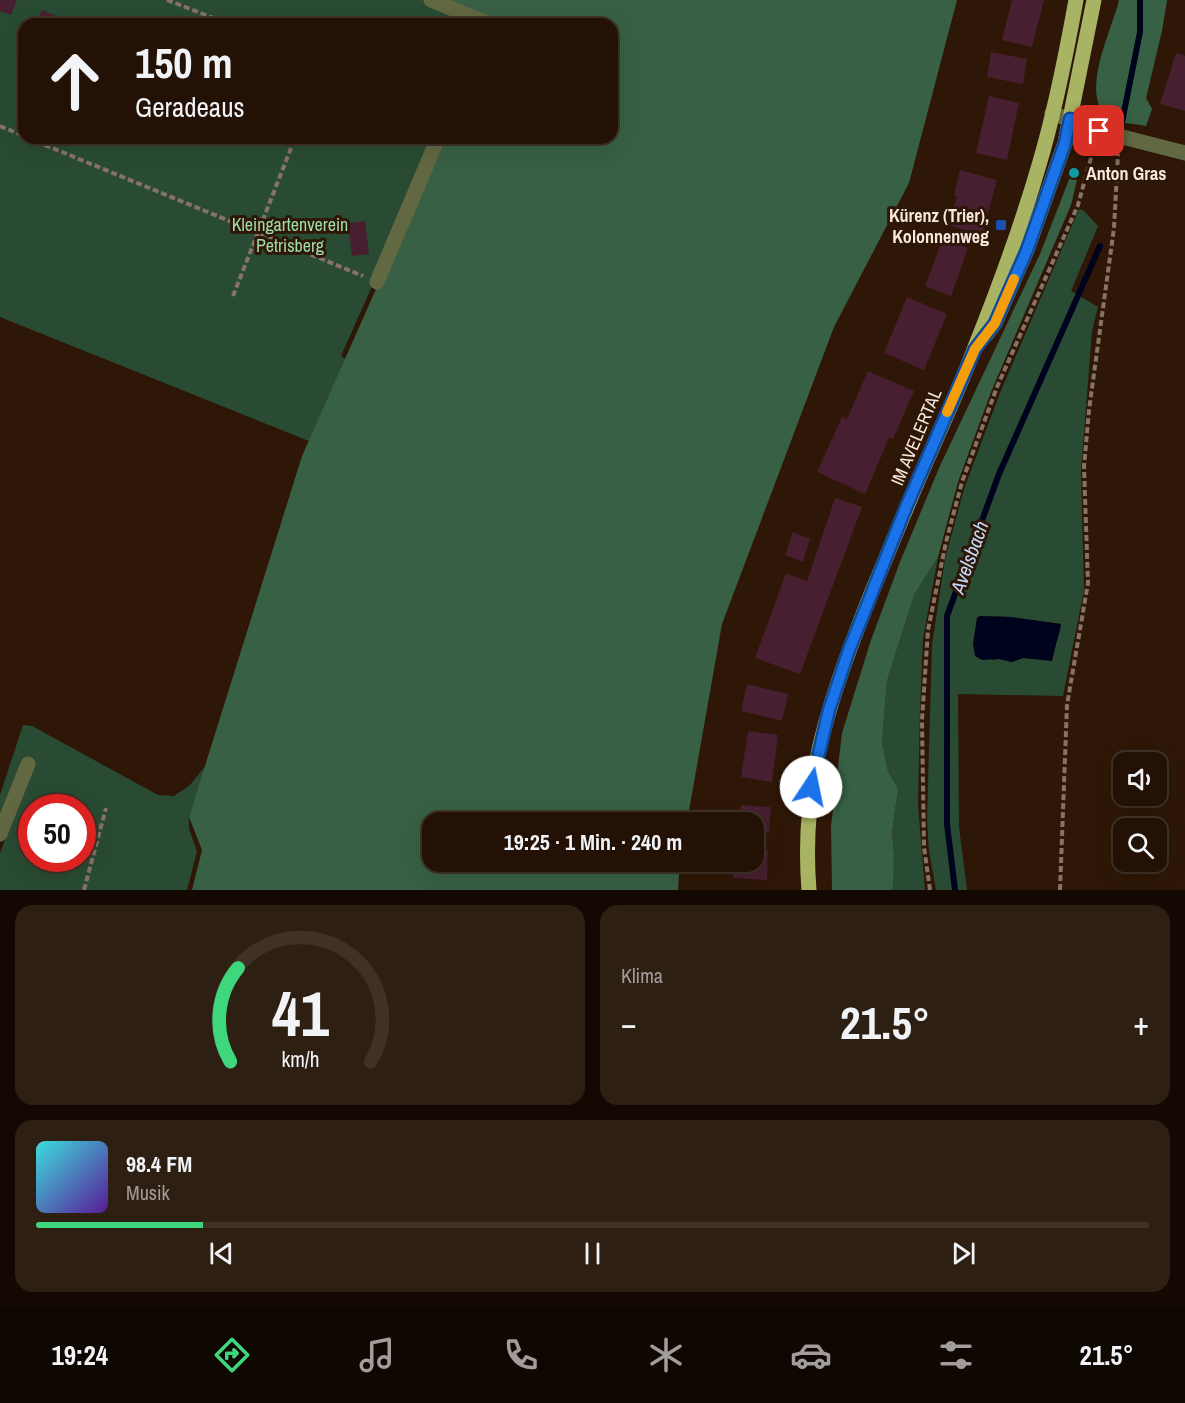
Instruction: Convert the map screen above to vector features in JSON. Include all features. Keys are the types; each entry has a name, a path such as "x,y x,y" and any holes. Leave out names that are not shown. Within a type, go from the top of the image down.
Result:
{"main road":[{"name":"IM AVELERTAL","path":"809,890 807,861 809,800 813,773 829,710 849,650 890,547 975,349 1022,218 1040,164 1076,0"},
{"path":"975,349 995,323 1027,250 1065,143 1094,0"}],"street":[{"path":"431,0 473,18"},
{"path":"1052,113 1099,131 1185,153"},
{"path":"377,282 435,144"},
{"path":"0,834 28,764"}],"path":[{"path":"167,0 214,18"},
{"path":"0,126 18,134"},
{"path":"930,890 924,846 922,720 928,630 946,542 962,482 997,387 1078,205 1099,131"},
{"path":"1060,890 1067,705 1088,583 1085,456 1089,410 1114,228 1119,136"},
{"path":"43,144 377,282"},
{"path":"232,296 293,144"},
{"path":"84,890 106,808"}],"green space":[{"name":"Kleingartenverein Petrisberg","path":"0,0 433,0 474,18 18,18 18,144 435,144 341,356 346,359 309,441 0,317"},
{"path":"447,0 957,0 909,183 834,327 722,624 689,812 422,812 422,872 679,872 678,890 192,890 202,850 189,817 302,456 440,144 618,144 618,18 490,18"},
{"path":"1119,0 1167,0 1146,98 1152,109 1146,126 1110,118 1101,108 1097,95 1100,62"},
{"path":"1070,177 1077,180 1071,205 991,392 958,482 938,557 914,595 887,681 882,742 888,771 898,789 892,833 894,854 892,890 832,890 831,826 842,733 871,640 939,468 1040,254"},
{"path":"1079,209 1083,210 1098,226 1071,291 1098,307 1092,331 1081,471 1084,590 1063,696 958,694 959,827 967,890 936,890 929,851 927,819 932,645 945,559 964,489 1000,393","holes":["980,616 1011,617 1061,624 1058,638 1046,660 1023,658 1012,662 993,660 973,644 977,618"]},
{"path":"938,557 923,639 920,711 918,805 925,890 892,890 894,854 892,833 898,789 888,771 882,742 887,681 914,595"},
{"path":"23,725 32,726 158,795 174,796 190,785 206,765 189,817 189,829 197,851 187,890 0,890 0,853 18,804 18,872 96,872 96,794 22,794 33,763 0,824 0,795"}],"water":[{"path":"980,616 1011,617 1061,624 1052,661 1023,658 1012,662 999,659 982,660 975,656 973,644 977,618"}],"building":[{"path":"0,0 17,0 11,15 0,11"},
{"path":"1012,0 1044,0 1032,47 1002,40"},
{"path":"42,10 56,16 55,18 39,18"},
{"path":"991,52 1027,59 1023,84 987,77"},
{"path":"1176,53 1185,56 1185,111 1160,104"},
{"path":"989,96 1019,103 1007,160 976,153"},
{"path":"960,170 997,180 982,235 948,225 957,197 954,195"},
{"path":"365,221 369,254 352,256 348,223"},
{"path":"943,238 968,248 951,296 925,286"},
{"path":"907,297 947,314 924,370 884,353"},
{"path":"868,371 914,391 893,439 889,438 865,494 817,472 842,417 847,419"},
{"path":"835,498 862,507 800,674 755,658 786,573 807,581"},
{"path":"793,532 810,539 803,562 785,555"},
{"path":"747,684 788,694 782,721 741,711"},
{"path":"748,731 778,735 772,782 741,777"},
{"path":"741,805 771,807 769,833 764,833 764,812 741,812"},
{"path":"764,850 768,850 767,880 733,878 733,872 764,872"}],"waterway":[{"name":"Avelsbach","path":"1122,122 1140,32 1140,0"},
{"name":"Avelsbach","path":"955,890 947,824 947,616 999,474 1100,246"}],"slow traffic":[{"path":"947,412 975,349 995,323 1014,279"}],"place":[{"name":"Anton Gras","path":"1074,173"},
{"name":"Kürenz (Trier), Kolonnenweg","path":"1001,225"}],"route":[{"path":"811,787 829,710 849,650 907,505 975,349 995,323 1027,250 1065,143 1070,119 1099,131"}]}
